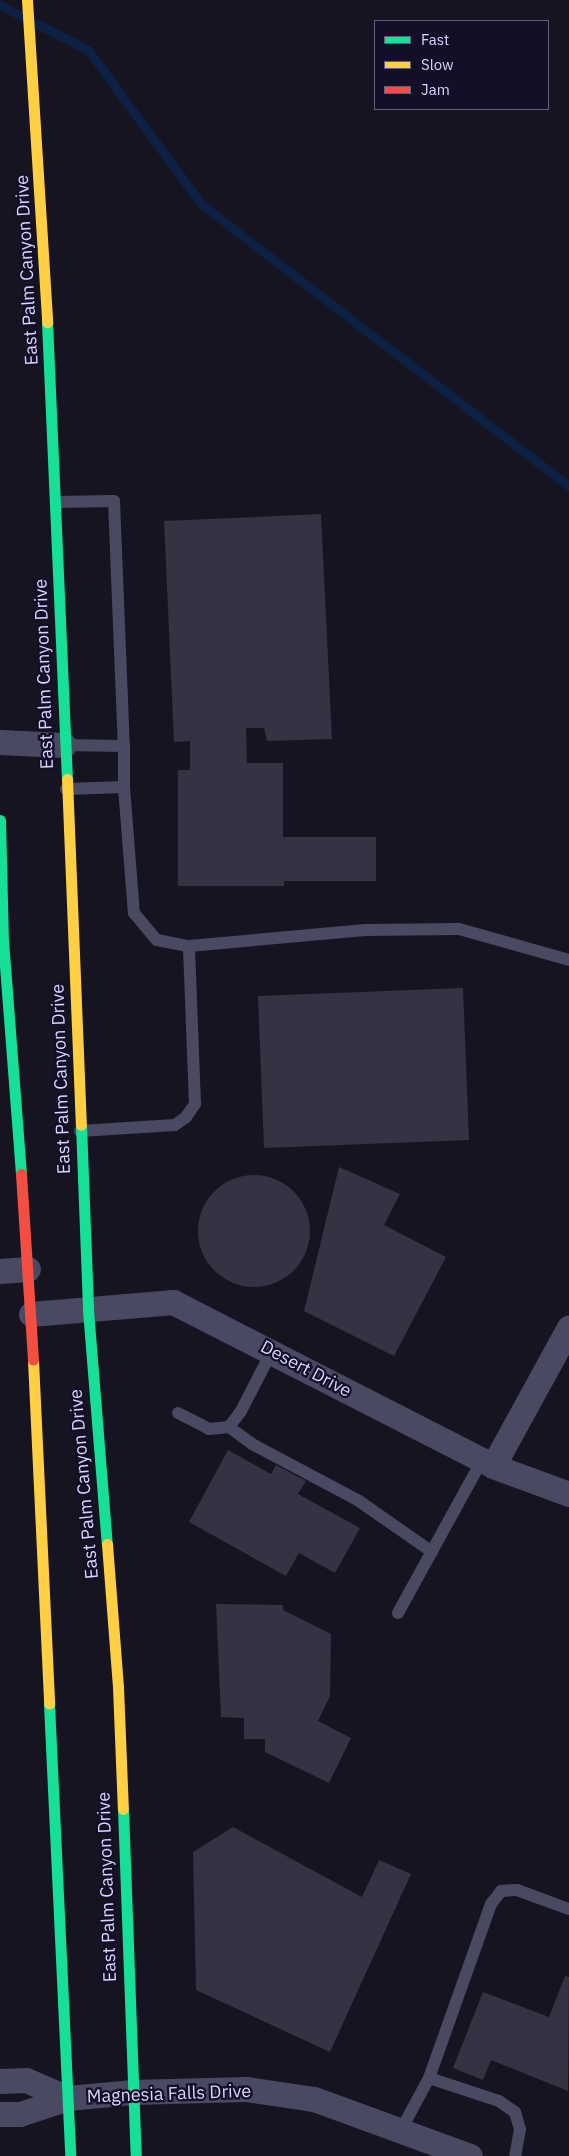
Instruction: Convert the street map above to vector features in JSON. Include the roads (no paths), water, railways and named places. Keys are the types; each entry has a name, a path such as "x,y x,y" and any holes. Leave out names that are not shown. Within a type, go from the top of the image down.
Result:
{"main road":[{"name":"East Palm Canyon Drive","path":"27,0 40,182 56,502 64,745 88,1310 118,1687 131,2092 136,2156"},
{"path":"0,820 3,940 31,1314 70,2156"}],"street":[{"path":"0,742 64,745"},
{"path":"0,1271 28,1270"},
{"name":"Desert Drive","path":"31,1314 173,1302 272,1351 487,1463 569,1494"},
{"path":"487,1463 569,1327"},
{"name":"Magnesia Falls Drive","path":"0,2081 26,2080 68,2098"},
{"name":"Magnesia Falls Drive","path":"0,2114 20,2114 68,2098 131,2092 246,2089 314,2099 470,2156"}],"lane":[{"path":"56,502 114,501 124,787 134,914 157,940 189,946 365,930 459,929 569,960"},
{"path":"64,745 124,746"},
{"path":"66,789 124,787"},
{"path":"80,1131 175,1125 186,1118 195,1104 189,946"},
{"path":"229,1427 241,1411 272,1351"},
{"path":"178,1413 209,1429 229,1427 252,1444 359,1501 432,1552"},
{"path":"398,1613 432,1552 487,1463"},
{"path":"401,2130 429,2078 491,1904 501,1892 516,1890 569,1909"},
{"path":"429,2078 499,2101 515,2112 520,2129 515,2156"}],"waterway":[{"path":"0,5 88,50 201,204 569,486"}]}
